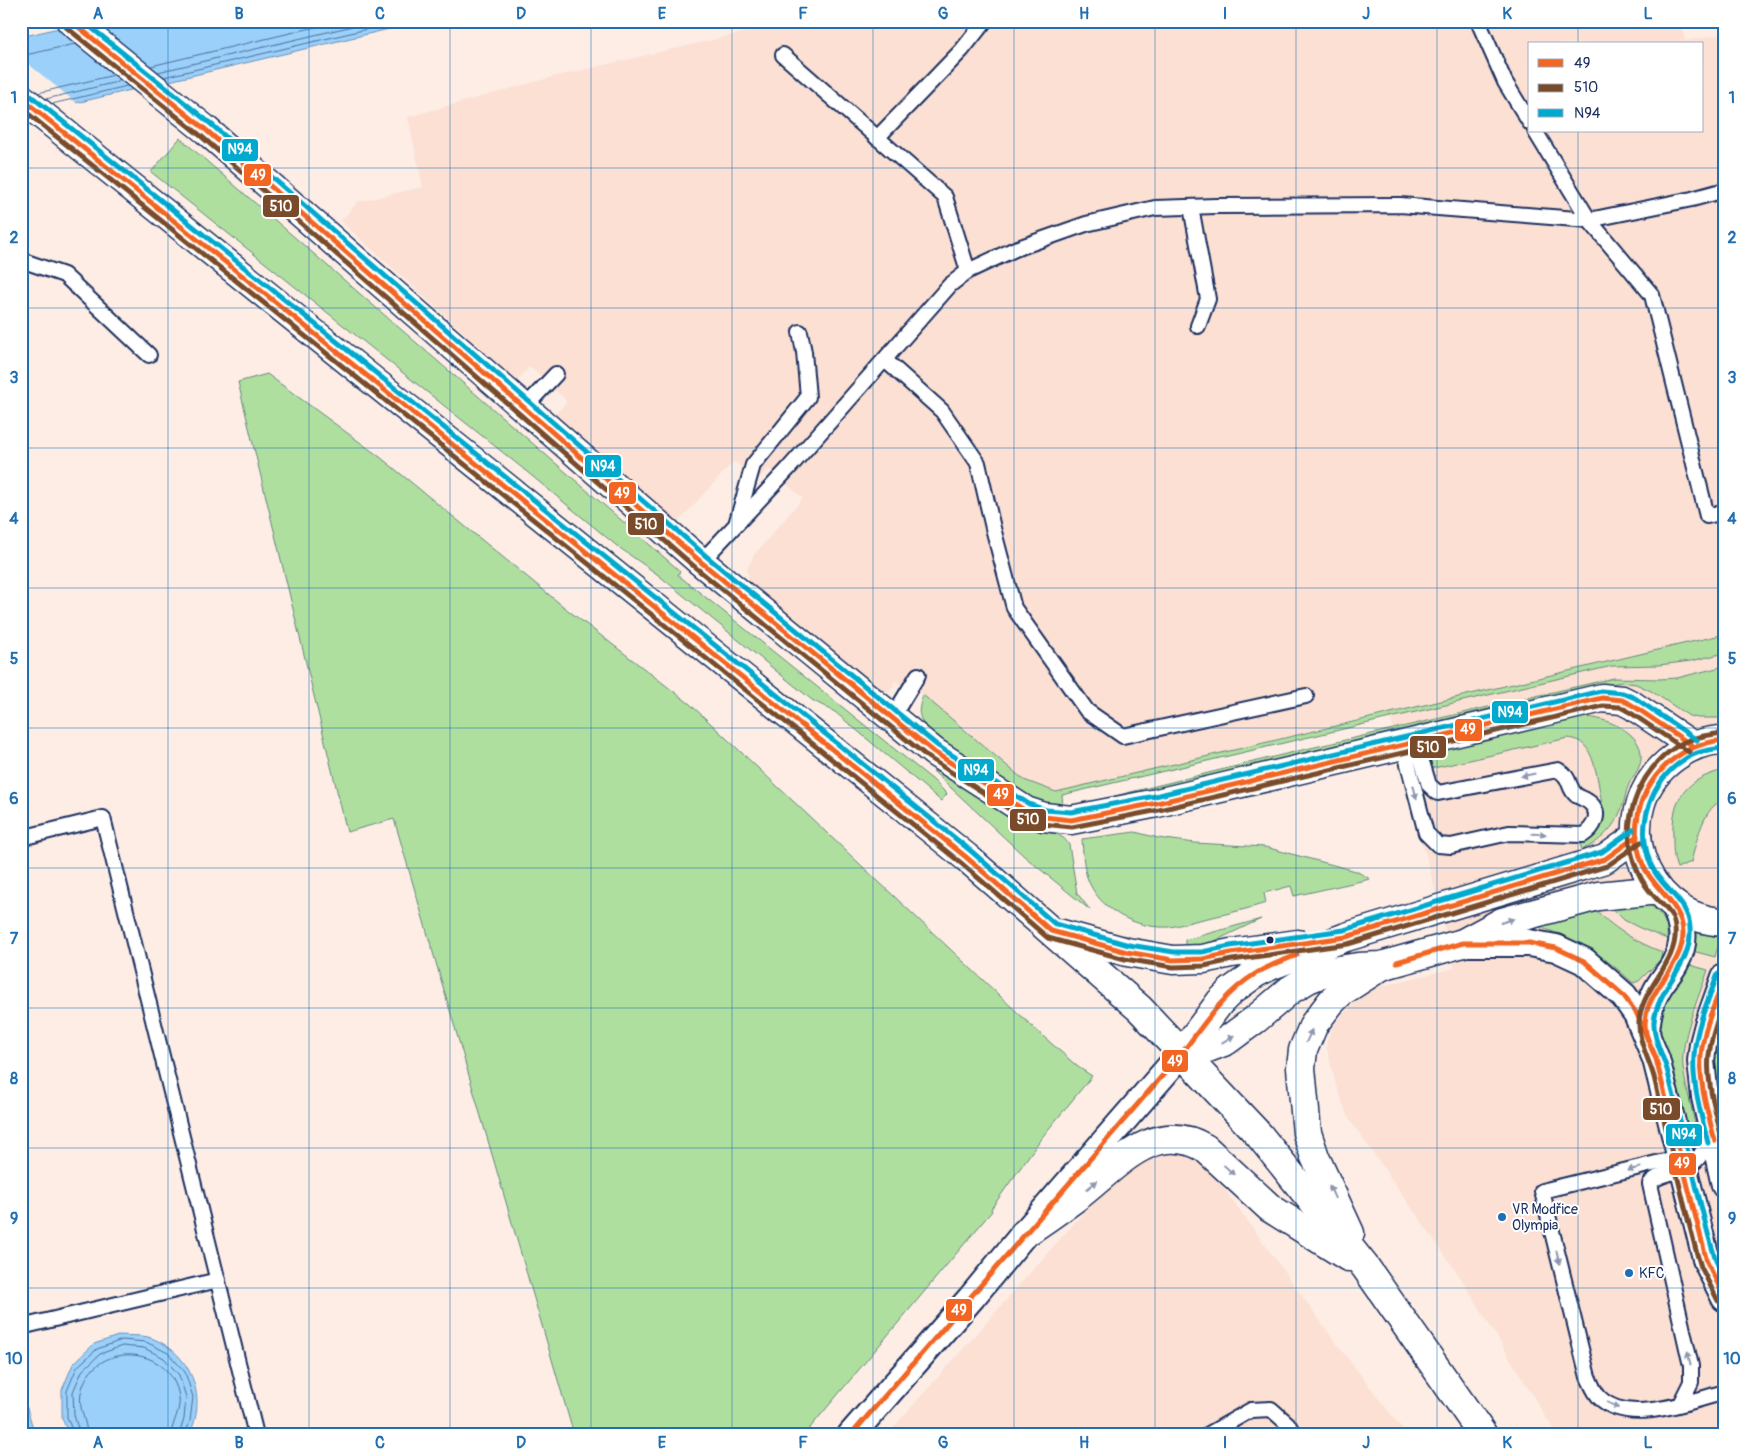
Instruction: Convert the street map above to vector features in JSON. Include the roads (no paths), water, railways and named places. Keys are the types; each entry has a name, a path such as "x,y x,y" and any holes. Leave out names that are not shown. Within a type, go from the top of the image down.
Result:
{"street":[{"path":"71,21 187,114 700,562 934,752 1026,811 1044,817 1071,820 1158,803 1602,698 1612,698 1632,704 1693,746"},
{"path":"21,98 966,857 1140,1009 1259,1134 1366,1268 1483,1435"},
{"path":"1646,1033 1650,1005 1655,992 1676,962 1683,938 1682,922 1667,897 1644,866 1638,850 1636,821 1639,808 1650,782 1669,761 1693,746 1725,740"},
{"path":"852,1435 1182,1053 1220,1002 1244,980 1270,966 1346,937 1605,860 1637,836"},
{"path":"1182,1053 1208,1048 1226,1041 1290,990 1308,979 1342,969 1381,966 1463,943 1502,922 1598,896 1667,897 1686,912 1700,918 1725,922"},
{"path":"1052,932 1127,952 1173,960 1203,959 1231,953 1346,937"},
{"path":"1463,943 1529,943 1556,948 1584,960 1624,996 1646,1033 1659,1066 1707,1262 1725,1298"},
{"path":"1366,1268 1315,1158 1307,1133 1301,1068 1302,1050 1314,1024 1323,1012 1341,992 1381,966"},
{"path":"1725,977 1708,1024 1701,1061 1705,1098 1725,1185"},
{"path":"1024,1234 1077,1197 1144,1145 1167,1139 1183,1139 1195,1142 1205,1148 1270,1208 1366,1268"}],"lane":[{"path":"877,138 962,50 985,21"},
{"path":"1478,21 1505,82 1528,120"},
{"path":"783,55 945,197 968,270"},
{"path":"1536,132 1589,220 1652,294 1707,516 1725,512"},
{"path":"700,562 788,469 950,285 968,270 1015,249 1086,224 1154,208 1400,205 1589,220 1692,199 1725,190"},
{"path":"1191,207 1208,300 1198,326"},
{"path":"21,260 64,275 149,355"},
{"path":"736,524 753,465 808,397 804,352 800,332"},
{"path":"885,360 942,411 978,463 1014,608 1087,711 1122,736 1306,696"},
{"path":"524,408 556,374"},
{"path":"892,718 918,675"},
{"path":"1410,743 1429,786 1438,793 1558,770 1566,774 1575,794 1588,801 1594,807 1596,817 1592,829 1583,835 1509,833 1451,846 1438,845 1426,833 1410,743"},
{"path":"21,838 103,818 256,1435"},
{"path":"1711,1123 1707,1141 1702,1154 1696,1162 1683,1163 1542,1192 1583,1358 1594,1390 1601,1399 1610,1404 1645,1412 1725,1392"},
{"path":"1680,1404 1691,1382 1691,1366 1650,1184 1653,1179 1683,1163"},
{"path":"21,1327 218,1280"},
{"path":"1207,1435 1251,1410 1271,1409 1288,1424 1294,1435"}],"water":[{"path":"88,21 423,21 21,116 21,37"},
{"path":"121,1335 148,1337 163,1343 175,1352 185,1364 192,1377 197,1405 195,1420 189,1435 69,1435 62,1418 62,1390 73,1364 94,1344"},
{"path":"21,1401 27,1408 35,1435 21,1435"}],"place":[{"name":"VR Modřice Olympia","path":"1502,1217"},
{"name":"KFC","path":"1629,1273"}]}
